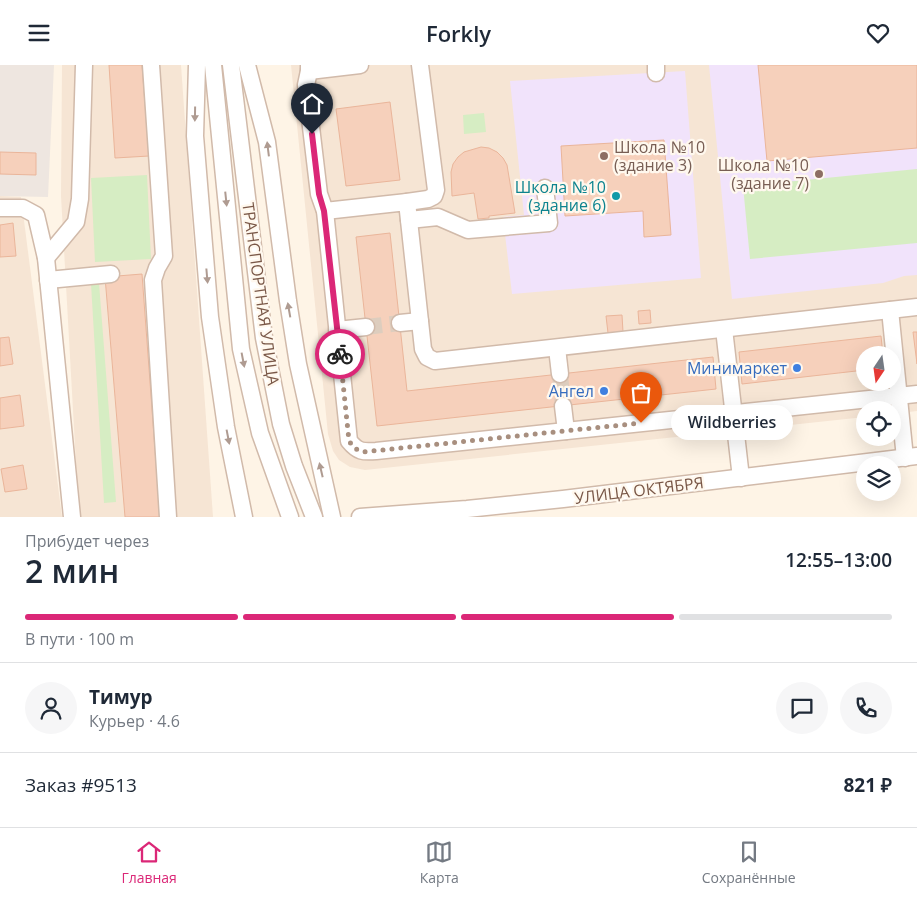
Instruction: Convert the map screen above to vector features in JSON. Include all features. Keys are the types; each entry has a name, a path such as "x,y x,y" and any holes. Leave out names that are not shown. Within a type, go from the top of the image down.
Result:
{"street":[{"path":"46,258 76,222 80,199 84,65"},
{"path":"151,65 164,256 153,280 168,517"},
{"path":"197,65 195,135 210,317 226,427 244,517"},
{"name":"ТРАНСПОРТНАЯ УЛИЦА","path":"213,65 241,349 260,433 290,517"},
{"name":"ТРАНСПОРТНАЯ УЛИЦА","path":"231,65 264,338 272,385 294,466 314,517"},
{"path":"247,65 267,142 298,364 332,517"},
{"path":"360,65 309,68 306,85 319,194 324,211 349,441 354,448 363,452 376,451 917,394"},
{"path":"324,211 407,202 428,199 434,196 436,190 420,65"},
{"path":"409,220 438,217 468,230 549,223 545,189"},
{"path":"407,202 423,349 427,357 435,361 917,307"},
{"path":"0,208 23,208 36,215 46,258 48,280 46,327 57,427 72,517"},
{"path":"48,280 111,274"},
{"path":"890,310 899,396 911,457"},
{"path":"400,323 420,321"},
{"path":"338,330 366,327"},
{"path":"724,329 742,478"},
{"path":"557,347 560,374"},
{"path":"563,406 566,431"},
{"name":"УЛИЦА ОКТЯБРЯ","path":"360,517 467,509 911,457"}],"shaded area":[{"path":"0,65 54,65 48,197 0,196"},
{"path":"62,65 181,65 213,517 79,517 61,196"},
{"path":"291,65 917,65 917,411 901,413 901,401 856,401 856,418 365,470 350,467 339,460 333,451 328,434"},
{"name":"Школа №10 (здание 7)","path":"709,65 917,65 917,275 904,276 883,283 732,299"},
{"name":"Школа №10 (здание 3)","path":"685,71 701,278 512,294 503,217 524,215 510,81"},
{"path":"0,196 21,197 62,517 0,517"}],"green space":[{"path":"484,113 486,132 464,134 463,115"},
{"path":"917,169 917,243 750,259 743,186"},
{"path":"147,175 151,259 95,262 91,178"},
{"path":"99,283 116,502 104,503 91,284"}],"building":[{"path":"109,65 142,65 149,156 115,158"},
{"path":"758,65 917,65 917,148 767,161"},
{"path":"390,102 400,180 346,186 336,109"},
{"name":"Школа №10 (здание 6)","path":"664,140 671,235 644,237 643,211 565,216 561,146"},
{"path":"481,147 497,152 507,165 515,213 478,219 474,193 452,196 451,172 453,164 464,152"},
{"path":"0,152 36,153 36,175 0,174"},
{"path":"13,223 16,256 0,257 0,225"},
{"path":"390,233 407,391 713,357 716,389 377,426 356,237"},
{"path":"142,274 160,517 125,517 105,277"},
{"path":"650,310 651,323 639,324 638,311"},
{"path":"622,315 623,332 608,333 606,316"},
{"path":"913,332 917,332 917,364"},
{"path":"881,336 882,346 856,346 856,371 742,384 739,352"},
{"path":"9,337 13,364 0,366 0,338"},
{"path":"20,395 24,426 0,429 0,398"},
{"path":"23,465 27,489 5,492 1,469"}],"tunnel":[{"path":"366,327 400,323"},
{"path":"560,374 563,406"}],"way so far":[{"path":"340,354 349,441 354,448 363,452 641,423"}],"place":[{"name":"Школа №10 (здание 3)","path":"604,156"},
{"name":"Школа №10 (здание 7)","path":"819,174"},
{"name":"Школа №10 (здание 6)","path":"616,196"},
{"name":"Минимаркет","path":"797,368"},
{"name":"Ангел","path":"604,391"},
{"name":"Wildberries","path":"641,423"}],"route":[{"path":"312,134 319,194 324,211 340,354"}]}
